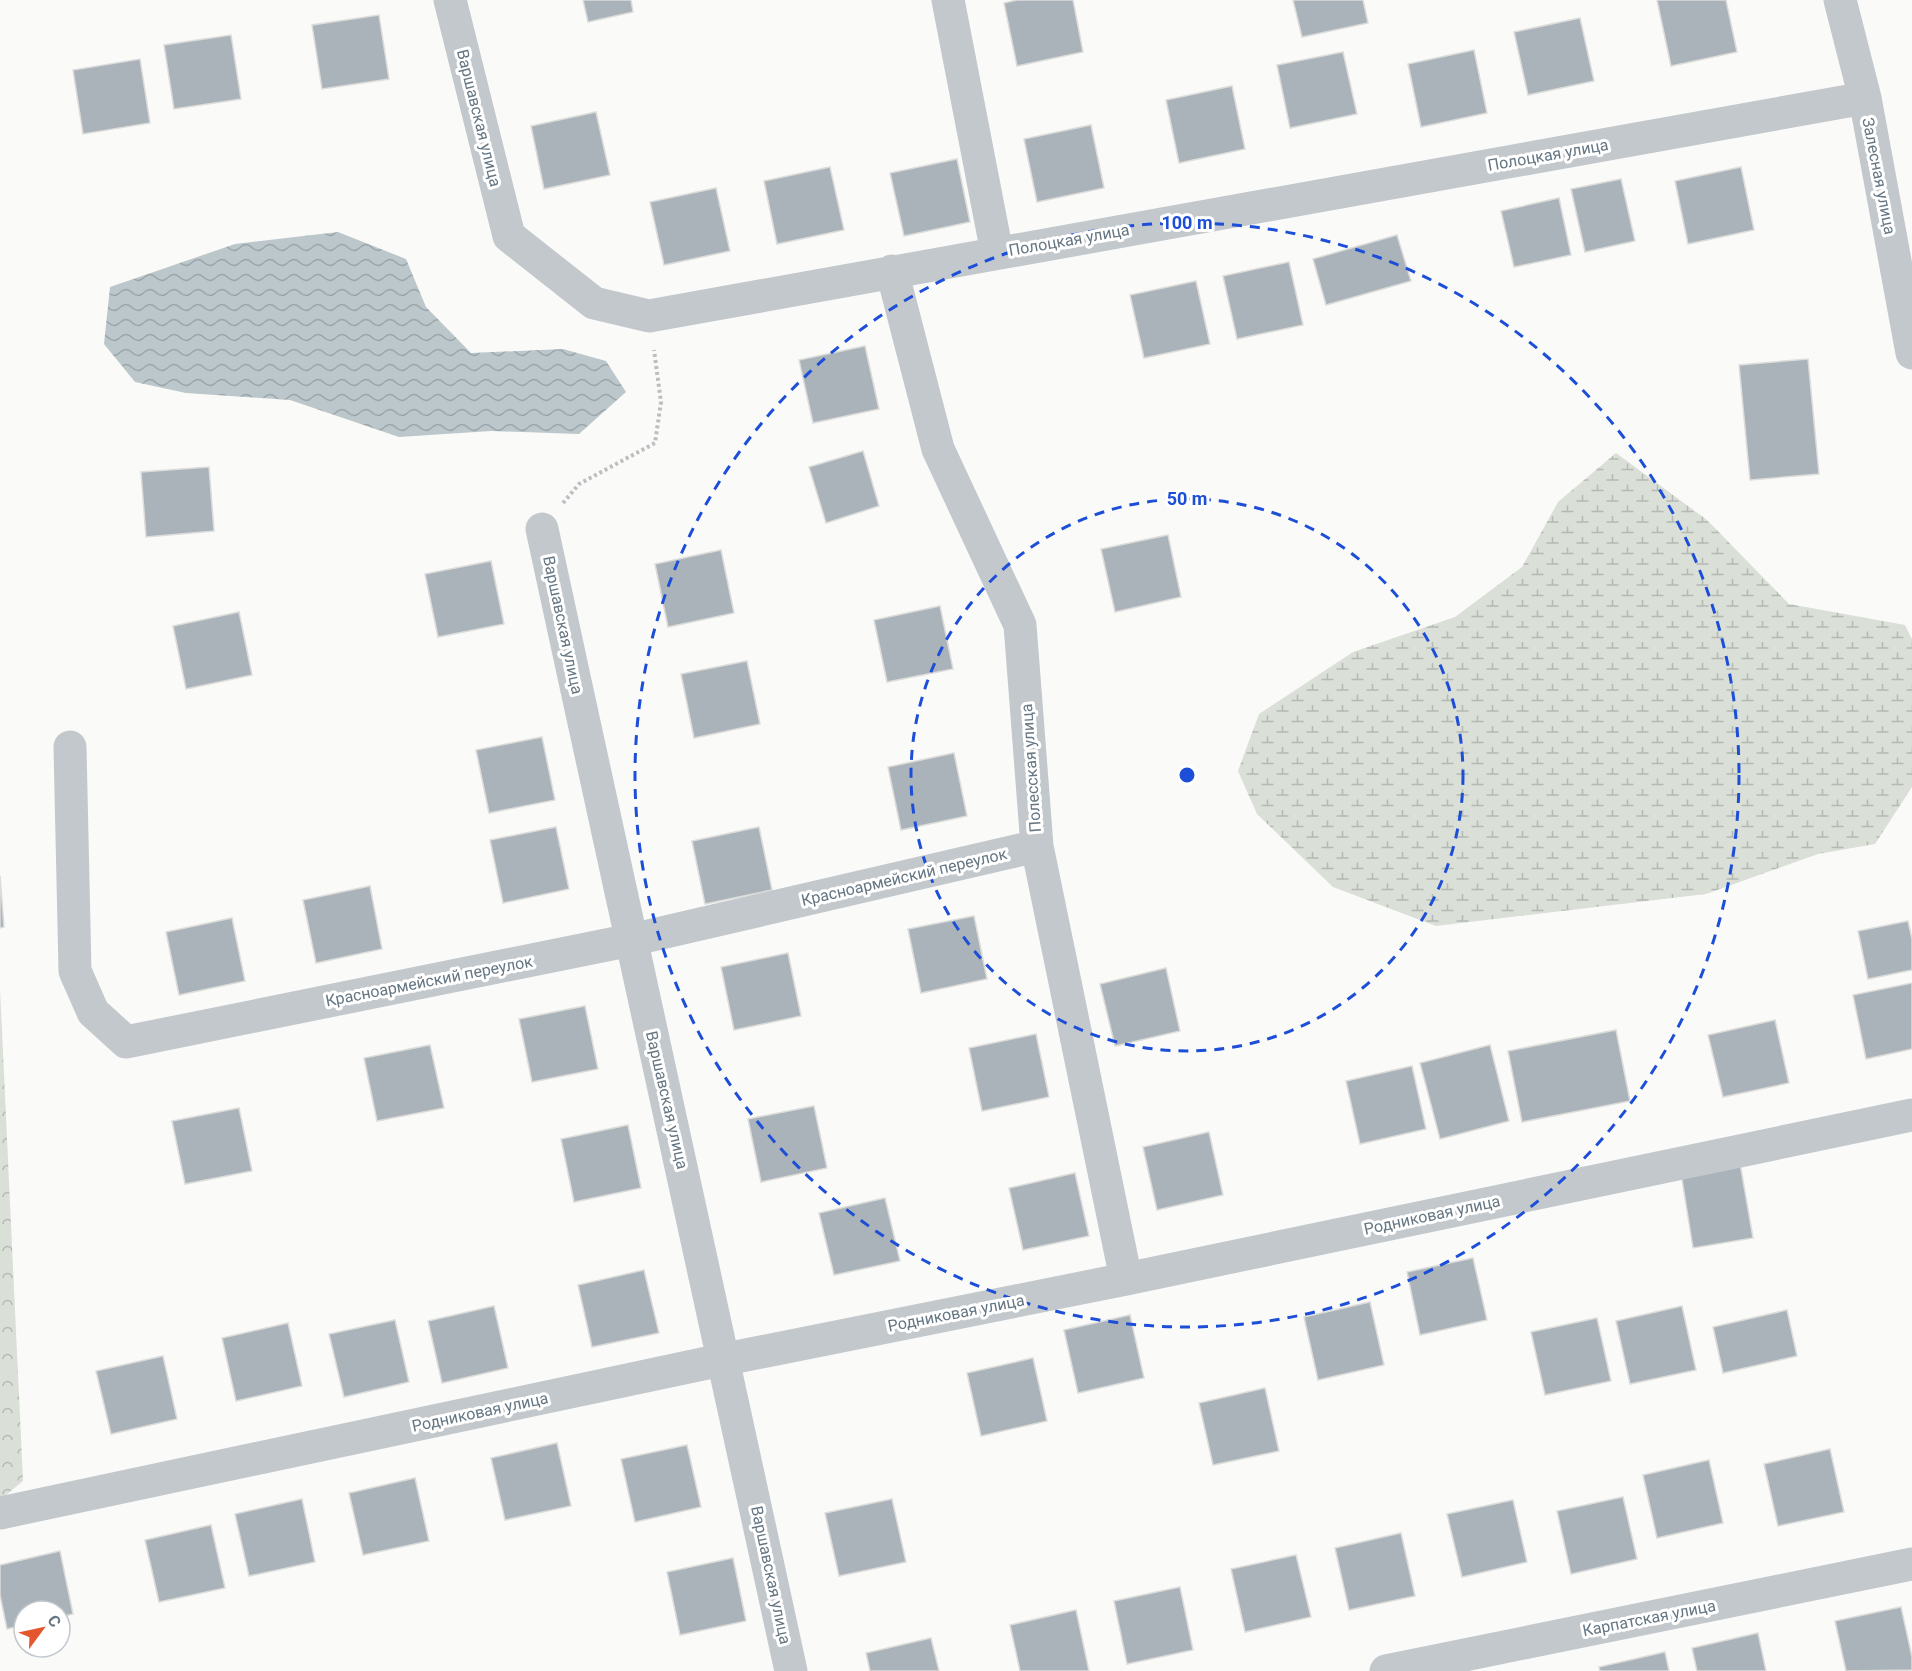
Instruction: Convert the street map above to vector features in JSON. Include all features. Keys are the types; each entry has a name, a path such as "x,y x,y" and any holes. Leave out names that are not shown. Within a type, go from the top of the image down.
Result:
{"street":[{"name":"Варшавская улица","path":"450,0 509,236"},
{"path":"948,0 997,253"},
{"name":"Залесная улица","path":"1840,0 1865,98 1912,353"},
{"name":"Полоцкая улица","path":"509,236 594,303 649,316 1865,98"},
{"name":"Полесская улица","path":"892,271 938,449 1020,625 1037,846 1126,1279"},
{"name":"Варшавская улица","path":"542,529 631,940 726,1359 791,1671"},
{"name":"Красноармейский переулок","path":"70,747 75,971 93,1012 126,1042 631,940 1037,846"},
{"name":"Родниковая улица","path":"0,1513 726,1359 1126,1279 1912,1115"},
{"name":"Карпатская улица","path":"1386,1671 1912,1564"}],"path":[{"path":"542,529 579,484 655,443 661,402 649,316"}],"green space":[{"path":"1616,453 1707,520 1789,604 1905,625 1912,639 1912,787 1875,844 1818,854 1706,894 1436,926 1333,887 1257,814 1238,771 1259,714 1353,652 1455,617 1522,567 1558,502"},
{"path":"0,989 23,1481 0,1500"}],"water":[{"path":"338,232 406,259 426,307 471,353 563,349 606,361 626,392 579,434 491,431 399,437 290,400 186,393 135,382 104,344 110,287 235,244"}],"building":[{"path":"583,0 631,0 633,12 588,22"},
{"path":"1017,0 1073,0 1083,52 1017,66 1004,3"},
{"path":"1293,0 1363,0 1368,23 1302,37"},
{"path":"1657,0 1726,0 1737,52 1671,66"},
{"path":"379,15 389,79 322,89 312,25"},
{"path":"1580,18 1594,81 1528,95 1514,32"},
{"path":"231,35 241,99 174,109 164,45"},
{"path":"1474,50 1487,113 1421,127 1408,64"},
{"path":"1343,52 1357,114 1290,128 1277,65"},
{"path":"140,59 150,123 83,134 73,70"},
{"path":"1232,86 1245,149 1179,163 1166,100"},
{"path":"596,112 610,175 544,189 531,126"},
{"path":"1091,125 1104,188 1037,202 1024,139"},
{"path":"957,159 970,222 904,236 890,173"},
{"path":"830,167 844,230 777,244 764,181"},
{"path":"1741,167 1754,230 1688,244 1675,181"},
{"path":"1621,179 1635,241 1585,252 1571,189"},
{"path":"716,188 730,251 664,265 650,202"},
{"path":"1559,198 1571,255 1514,267 1501,211"},
{"path":"1397,235 1411,281 1326,305 1313,259"},
{"path":"1289,262 1303,325 1237,339 1223,276"},
{"path":"1196,281 1210,344 1144,358 1130,295"},
{"path":"865,346 879,409 813,423 799,360"},
{"path":"1808,359 1819,474 1750,480 1739,365"},
{"path":"863,451 879,506 826,523 809,467"},
{"path":"209,467 214,531 146,537 141,472"},
{"path":"1168,535 1181,597 1115,612 1101,549"},
{"path":"721,550 734,613 668,627 655,564"},
{"path":"491,561 504,624 438,637 425,574"},
{"path":"940,606 953,669 887,682 874,620"},
{"path":"239,612 252,675 186,689 173,626"},
{"path":"747,661 760,724 694,738 681,674"},
{"path":"542,737 555,800 489,813 476,750"},
{"path":"954,753 967,816 901,830 888,767"},
{"path":"556,827 569,889 503,903 490,840"},
{"path":"759,827 772,890 705,904 692,841"},
{"path":"0,876 4,927 0,928"},
{"path":"370,886 382,949 316,963 303,900"},
{"path":"974,916 987,979 921,993 908,929"},
{"path":"232,918 245,981 179,995 166,932"},
{"path":"1908,921 1912,939 1912,970 1868,979 1858,931"},
{"path":"788,953 801,1016 734,1030 721,967"},
{"path":"1166,968 1180,1031 1115,1046 1100,984"},
{"path":"1912,983 1912,1049 1866,1059 1853,995"},
{"path":"585,1006 598,1069 532,1082 519,1019"},
{"path":"1775,1020 1789,1083 1723,1097 1708,1035"},
{"path":"1616,1030 1630,1101 1522,1122 1508,1051"},
{"path":"1036,1034 1049,1097 982,1111 969,1048"},
{"path":"430,1045 444,1108 377,1121 364,1058"},
{"path":"1490,1045 1509,1121 1440,1139 1420,1063"},
{"path":"1412,1066 1426,1129 1360,1144 1346,1081"},
{"path":"814,1106 827,1168 761,1182 748,1119"},
{"path":"239,1108 252,1171 185,1184 172,1121"},
{"path":"628,1125 641,1188 574,1202 561,1139"},
{"path":"1209,1132 1223,1195 1157,1210 1143,1147"},
{"path":"1740,1163 1753,1238 1693,1248 1681,1173"},
{"path":"1075,1173 1089,1236 1023,1250 1009,1188"},
{"path":"885,1198 900,1261 834,1275 819,1213"},
{"path":"1473,1258 1487,1320 1420,1335 1407,1272"},
{"path":"644,1270 659,1333 592,1347 578,1285"},
{"path":"1370,1302 1384,1365 1318,1380 1304,1317"},
{"path":"494,1306 508,1368 442,1383 428,1321"},
{"path":"1682,1306 1696,1370 1630,1384 1616,1321"},
{"path":"1787,1310 1797,1356 1723,1373 1713,1327"},
{"path":"1130,1315 1144,1378 1078,1393 1064,1330"},
{"path":"1597,1318 1611,1381 1545,1395 1531,1332"},
{"path":"395,1320 409,1382 344,1397 329,1334"},
{"path":"288,1323 302,1386 236,1401 222,1338"},
{"path":"163,1356 177,1419 111,1434 96,1371"},
{"path":"1033,1358 1047,1421 981,1436 967,1373"},
{"path":"1265,1388 1279,1451 1213,1465 1199,1403"},
{"path":"557,1443 571,1506 505,1520 491,1458"},
{"path":"687,1445 701,1507 635,1522 621,1459"},
{"path":"1830,1449 1844,1512 1778,1526 1764,1464"},
{"path":"1709,1460 1723,1523 1657,1538 1643,1475"},
{"path":"415,1478 429,1541 363,1555 349,1493"},
{"path":"1623,1497 1637,1559 1571,1574 1557,1511"},
{"path":"302,1499 315,1562 249,1576 235,1514"},
{"path":"892,1499 906,1562 839,1576 825,1513"},
{"path":"1513,1500 1527,1562 1462,1577 1447,1514"},
{"path":"211,1525 225,1588 159,1602 145,1540"},
{"path":"1401,1533 1415,1596 1349,1610 1335,1548"},
{"path":"60,1551 70,1599 12,1599 12,1628 7,1629 0,1595 0,1565"},
{"path":"1296,1555 1311,1617 1245,1632 1231,1569"},
{"path":"733,1558 746,1621 680,1635 667,1572"},
{"path":"1180,1587 1193,1650 1127,1664 1114,1601"},
{"path":"1901,1607 1912,1657 1912,1670 1846,1671 1835,1621"},
{"path":"1076,1610 1089,1671 1020,1671 1010,1625"},
{"path":"1758,1633 1766,1671 1697,1671 1692,1648"},
{"path":"931,1638 939,1671 870,1671 866,1653"},
{"path":"1665,1652 1669,1671 1600,1671 1599,1667"}]}
